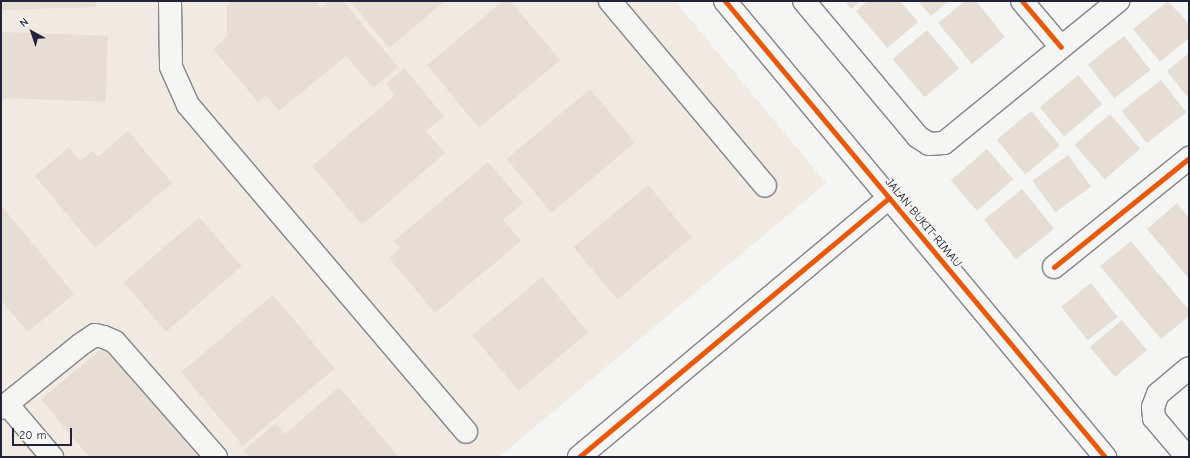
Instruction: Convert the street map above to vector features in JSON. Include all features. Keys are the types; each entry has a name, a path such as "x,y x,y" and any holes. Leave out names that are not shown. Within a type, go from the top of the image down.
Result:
{"street":[{"path":"170,1 171,66 188,105 466,432"},
{"path":"610,1 766,186"},
{"name":"JALAN BUKIT RIMAU","path":"725,1 1105,457"},
{"path":"804,1 918,137 929,144 944,143 1118,1"},
{"path":"1022,1 1061,48"},
{"path":"1054,267 1189,158"},
{"path":"579,457 889,198"},
{"path":"52,457 4,406 80,345 95,336 104,337 115,342 216,457"},
{"path":"1187,457 1154,418 1153,407 1158,394 1189,368"}],"shaded area":[{"path":"1,1 675,1 826,183 499,457 1,457"}],"building":[{"path":"1,1 96,1 96,7 1,10"},
{"path":"233,1 315,1 321,8 329,1 343,1 398,67 373,88 346,56 279,111 266,95 258,102 213,49 227,36 227,6"},
{"path":"350,1 445,1 389,48"},
{"path":"503,1 510,1 560,60 479,128 427,65"},
{"path":"845,1 860,1 851,9"},
{"path":"867,1 900,1 918,22 887,48 856,11"},
{"path":"918,1 949,1 931,16"},
{"path":"965,1 976,1 1005,37 972,64 938,23"},
{"path":"1168,1 1189,24 1189,38 1160,62 1133,29"},
{"path":"927,30 959,68 925,97 893,59"},
{"path":"1,32 108,36 106,102 1,98"},
{"path":"1124,36 1150,70 1114,98 1088,64"},
{"path":"1189,53 1189,99 1167,71"},
{"path":"404,68 444,116 426,131 445,153 362,225 312,166 395,95 386,84"},
{"path":"1078,75 1102,104 1064,136 1040,107"},
{"path":"1161,80 1186,112 1147,143 1122,111"},
{"path":"590,89 635,143 551,213 507,159"},
{"path":"1031,111 1060,145 1025,174 997,140"},
{"path":"1110,114 1140,149 1105,180 1075,145"},
{"path":"128,131 172,183 95,248 35,176 69,147 80,161 93,151 98,157"},
{"path":"987,149 1013,179 977,211 951,180"},
{"path":"1068,155 1091,187 1055,212 1032,181"},
{"path":"488,162 523,203 503,220 521,241 435,313 389,258 400,248 394,241"},
{"path":"648,185 692,237 617,299 574,247"},
{"path":"1022,189 1054,229 1016,259 984,220"},
{"path":"1177,203 1189,218 1189,279 1147,229"},
{"path":"1,205 74,294 28,332 1,300"},
{"path":"199,217 242,266 166,332 124,283"},
{"path":"1131,241 1189,310 1189,316 1161,339 1100,266"},
{"path":"542,277 588,332 519,391 472,335"},
{"path":"1091,283 1117,317 1088,340 1061,306"},
{"path":"273,295 335,369 243,446 181,372"},
{"path":"1122,320 1147,350 1115,377 1090,347"},
{"path":"108,344 200,457 89,457 41,399"},
{"path":"339,387 397,455 395,457 249,457 244,450 276,423 285,434"}],"cycle path":[{"path":"725,1 1105,457"},
{"path":"1022,1 1061,47"},
{"path":"1054,267 1189,158"},
{"path":"579,457 889,198"}]}
